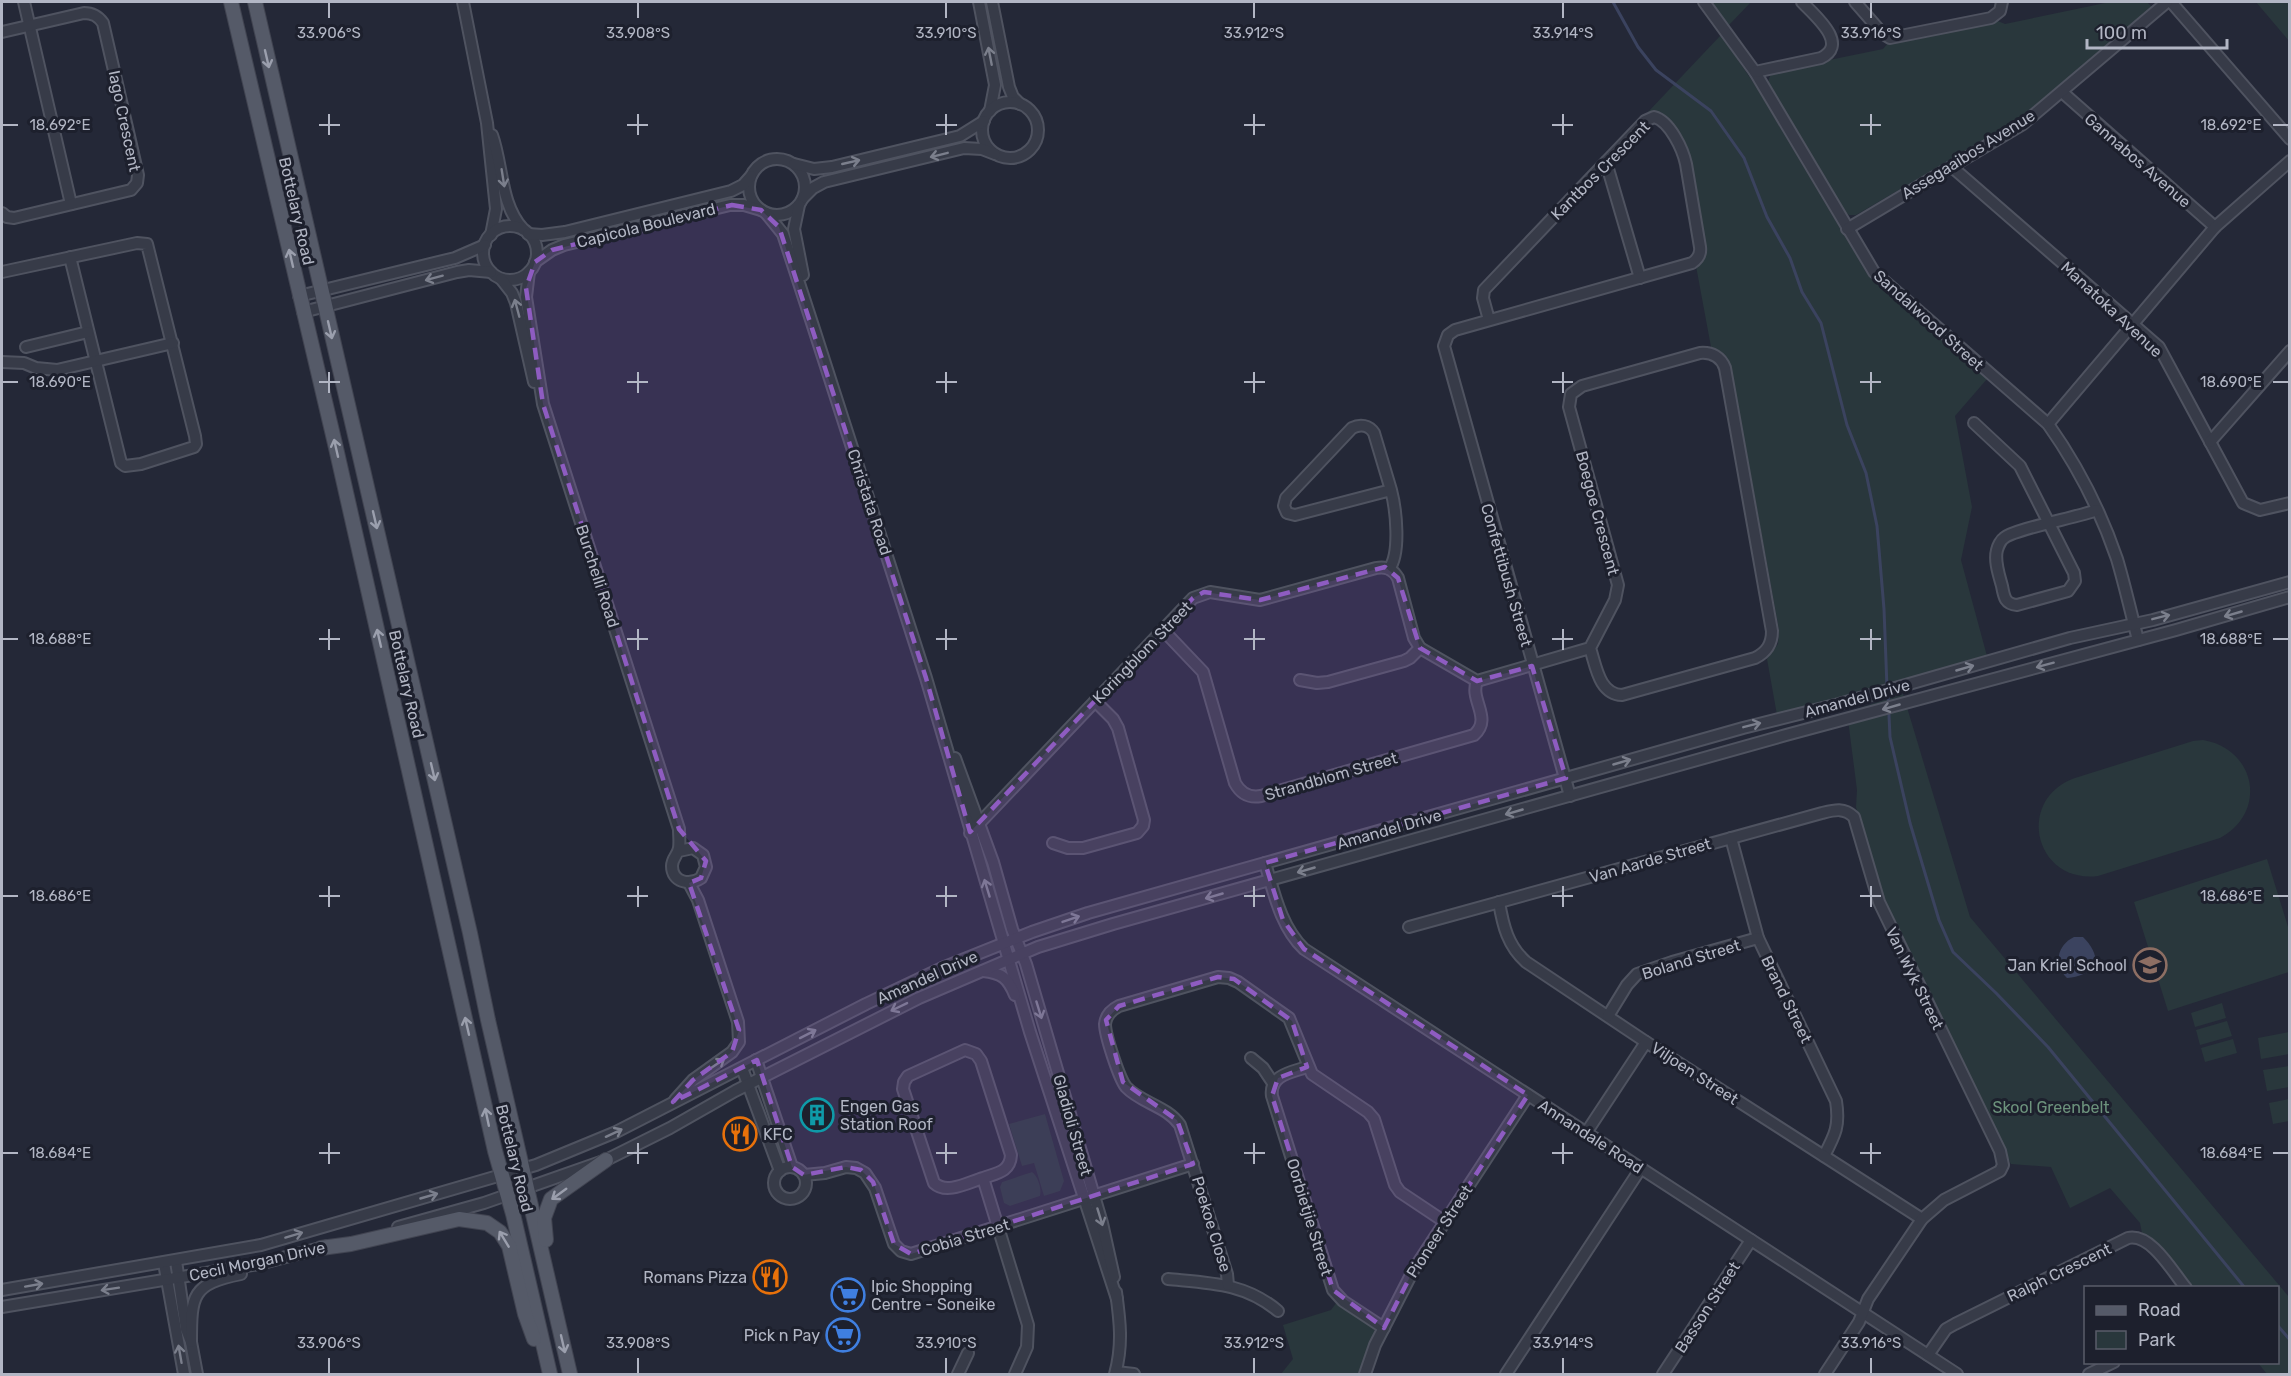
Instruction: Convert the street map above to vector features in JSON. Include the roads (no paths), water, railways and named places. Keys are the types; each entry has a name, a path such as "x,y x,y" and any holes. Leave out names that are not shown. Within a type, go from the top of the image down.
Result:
{"main road":[{"name":"Bottelary Road","path":"231,2 349,504 501,1175 508,1195 549,1374"},
{"name":"Bottelary Road","path":"255,2 570,1374"},
{"path":"556,1314 544,1229 546,1209 551,1199 606,1160"},
{"path":"321,1248 351,1244 459,1219 476,1220 496,1227 509,1246 525,1314 549,1374"}],"street":[{"path":"24,2 71,204"},
{"path":"463,2 487,123 496,209 491,235 485,245 485,262 491,272 501,279 513,280 529,272 535,262 535,244 508,207 502,169 487,123"},
{"path":"979,2 994,85 982,134 985,142 995,154"},
{"path":"992,2 1009,87 1013,97 1027,108 1036,119 1037,140 1029,152 1016,158 1002,157 982,149 964,148 824,182 813,188 784,214 763,211 750,195 751,176 759,166 770,160 782,159 814,169 832,167 960,136 999,105 1006,102 1021,104"},
{"name":"Sandalwood Street","path":"1704,2 1755,72 1847,229 1879,278 2048,424 2064,446 2097,510 2117,560 2138,640"},
{"path":"1755,72 1821,58 1830,52 1833,45 1831,34 1802,2"},
{"path":"1855,2 1882,33 1890,38 1991,18 2000,11 2002,2"},
{"path":"2169,2 2289,140"},
{"name":"Assegaaibos Avenue","path":"1847,229 2023,124 2169,2"},
{"name":"Iago Crescent","path":"2,32 84,13 99,18 103,23 138,175 137,183 131,190 14,218 2,213"},
{"name":"Gannabos Avenue","path":"2062,92 2215,227"},
{"name":"Kantbos Crescent","path":"1445,353 1444,342 1451,332 1692,263 1700,254 1700,247 1685,160 1664,122 1654,117 1645,121 1484,290 1483,298 1489,320"},
{"path":"2048,424 2215,227 2289,161"},
{"path":"1606,162 1640,278"},
{"path":"794,164 804,180 801,201"},
{"name":"Manatoka Avenue","path":"1952,167 2159,347 2243,503 2260,510 2289,503"},
{"name":"Capicola Boulevard","path":"526,232 542,235 565,232 729,192 743,185 751,176"},
{"name":"Christata Road","path":"801,201 795,216 794,234 813,326"},
{"name":"Capicola Boulevard","path":"535,262 564,245 730,205 744,205 763,211"},
{"name":"Christata Road","path":"763,211 783,234 926,678 970,833"},
{"path":"491,235 506,227 526,232"},
{"path":"2,272 70,257 136,243 147,244 196,444 189,450 141,464 125,466 118,456 70,257"},
{"path":"299,296 455,258 485,245"},
{"path":"303,312 457,272 469,270 491,272"},
{"name":"Burchelli Road","path":"529,272 526,297 543,404 679,829 679,851 672,862 672,868 678,879 689,883"},
{"name":"Burchelli Road","path":"501,279 512,293 516,303 536,390 543,404"},
{"path":"26,347 88,332"},
{"path":"2,362 24,363 47,370 57,370 173,344"},
{"path":"2210,442 2289,351"},
{"name":"Confettibush Street","path":"1445,353 1570,796"},
{"name":"Boegoe Crescent","path":"1700,353 1714,355 1723,364 1772,640 1764,652 1755,658 1626,694 1614,694 1606,689 1590,648 1615,600 1618,585 1569,407 1571,394 1582,386 1700,353"},
{"path":"1974,423 2020,466 2047,524 2074,573 2075,581 2073,587 2068,591 2017,605 2011,604 2004,599 1996,559 1997,549 2003,538 2009,535 2047,524 2097,510"},
{"path":"1391,490 1295,515 1287,513 1284,506 1286,498 1349,432 1359,426 1368,427 1374,433 1391,490 1396,514 1395,556 1389,569 1398,578 1414,638 1420,648 1477,681 1590,648"},
{"name":"Koringblom Street","path":"970,833 1193,598 1204,592 1216,592 1260,600 1376,568 1389,569"},
{"name":"Amandel Drive","path":"523,1169 616,1132 923,977 1016,938 1088,913 1743,728 2070,638 2189,610 2289,582"},
{"name":"Amandel Drive","path":"527,1189 606,1160 892,1011 1010,958 1113,924 2289,597"},
{"name":"Strandblom Street","path":"1163,630 1203,672 1235,783 1243,793 1251,796 1272,793 1474,735 1480,729 1482,721 1474,687 1477,681"},
{"path":"1300,680 1328,682 1404,661 1420,648"},
{"name":"Christata Road","path":"926,678 979,823"},
{"path":"1053,843 1068,848 1083,848 1134,834 1143,826 1144,820 1118,728 1113,719 1095,701"},
{"name":"Van Wyk Street","path":"1822,813 1840,810 1854,817 1879,902 2002,1157 2003,1165 2000,1171 1944,1200 1922,1218"},
{"name":"Van Aarde Street","path":"1409,927 1822,813"},
{"path":"979,823 1016,938"},
{"path":"674,1102 693,1080 732,1052 740,1037 738,1022 698,900 689,883 701,878 706,867 703,855 693,849 679,829"},
{"path":"970,833 1004,943"},
{"name":"Brand Street","path":"1731,838 1758,938 1836,1101 1838,1124 1824,1156"},
{"path":"679,851 693,849"},
{"name":"Annandale Road","path":"1265,863 1283,920 1290,933 1304,949 1957,1374"},
{"name":"Viljoen Street","path":"1499,902 1507,934 1517,954 1526,962 1922,1218"},
{"name":"Gladioli Street","path":"1016,938 1117,1299 1122,1332 1115,1373"},
{"name":"Boland Street","path":"1608,1016 1627,985 1637,974 1758,938"},
{"name":"Gladioli Street","path":"1004,943 1030,1032 1089,1197"},
{"path":"980,971 994,972 1005,977 1012,988 1030,1032"},
{"name":"Poekoe Close","path":"1228,1285 1227,1274 1183,1130 1177,1120 1131,1091 1122,1082 1106,1029 1108,1015 1114,1008 1214,978 1229,978 1287,1015 1292,1021 1307,1067"},
{"path":"1586,1133 1647,1042"},
{"path":"965,1050 976,1054 981,1061 1011,1155 1006,1169 983,1178 946,1189 934,1184 903,1089 908,1076 965,1050"},
{"path":"1251,1058 1263,1068 1273,1083 1281,1076 1307,1067 1315,1077 1371,1115 1377,1125 1397,1189 1405,1197 1445,1222"},
{"path":"756,1060 792,1167"},
{"path":"742,1068 780,1171"},
{"name":"Oorbietjie Street","path":"1273,1083 1272,1096 1333,1290 1339,1298 1384,1328"},
{"name":"Pioneer Street","path":"1365,1374 1372,1351 1414,1269 1528,1095"},
{"name":"Cobia Street","path":"805,1180 851,1167 865,1173 875,1188 894,1245 907,1254 999,1227 1193,1164"},
{"path":"792,1167 801,1171 805,1180 802,1194 788,1200 776,1191 774,1185 776,1175 780,1171 792,1167"},
{"path":"1506,1374 1641,1168"},
{"name":"Cecil Morgan Drive","path":"2,1290 261,1245 523,1169"},
{"path":"983,1178 1029,1325 1027,1347 1015,1374"},
{"name":"Cecil Morgan Drive","path":"2,1307 277,1260 527,1189"},
{"path":"1825,1374 1859,1322 1868,1299 1922,1218"},
{"name":"Ralph Crescent","path":"1928,1355 1946,1329 2128,1238 2138,1237 2149,1242 2185,1286"},
{"name":"Basson Street","path":"1663,1374 1751,1240"},
{"path":"191,1342 192,1307 198,1292 204,1286 218,1279 247,1272 277,1260"},
{"path":"170,1262 184,1374"},
{"path":"173,1279 191,1342 197,1374"},
{"name":"Poekoe Close","path":"1168,1279 1228,1285 1262,1298 1278,1311"},
{"path":"958,1374 968,1353"},
{"path":"2089,1374 2110,1364"},
{"path":"1115,1373 1134,1374"}],"water":[{"path":"2074,937 2083,937 2088,943 2094,953 2096,964 2083,974 2067,978 2060,967 2059,956 2064,945"}],"waterway":[{"path":"1613,2 1638,47 1656,70 1711,111 1744,158 1767,217 1790,258 1802,292 1821,323 1847,425 1866,473 1877,526 1884,609 1887,688"},
{"path":"1888,694 1890,737 1910,823 1939,920 1953,952 2048,1047 2243,1286"},
{"path":"2279,1327 2290,1340"}],"place":[{"name":"Jan Kriel School","path":"2150,965"},
{"name":"Engen Gas Station Roof","path":"817,1115"},
{"name":"KFC","path":"740,1134"},
{"name":"Romans Pizza","path":"770,1277"},
{"name":"Ipic Shopping Centre - Soneike","path":"848,1295"},
{"name":"Pick n Pay","path":"843,1335"}],"park label":[{"name":"Skool Greenbelt","path":"2051,1107"}]}
